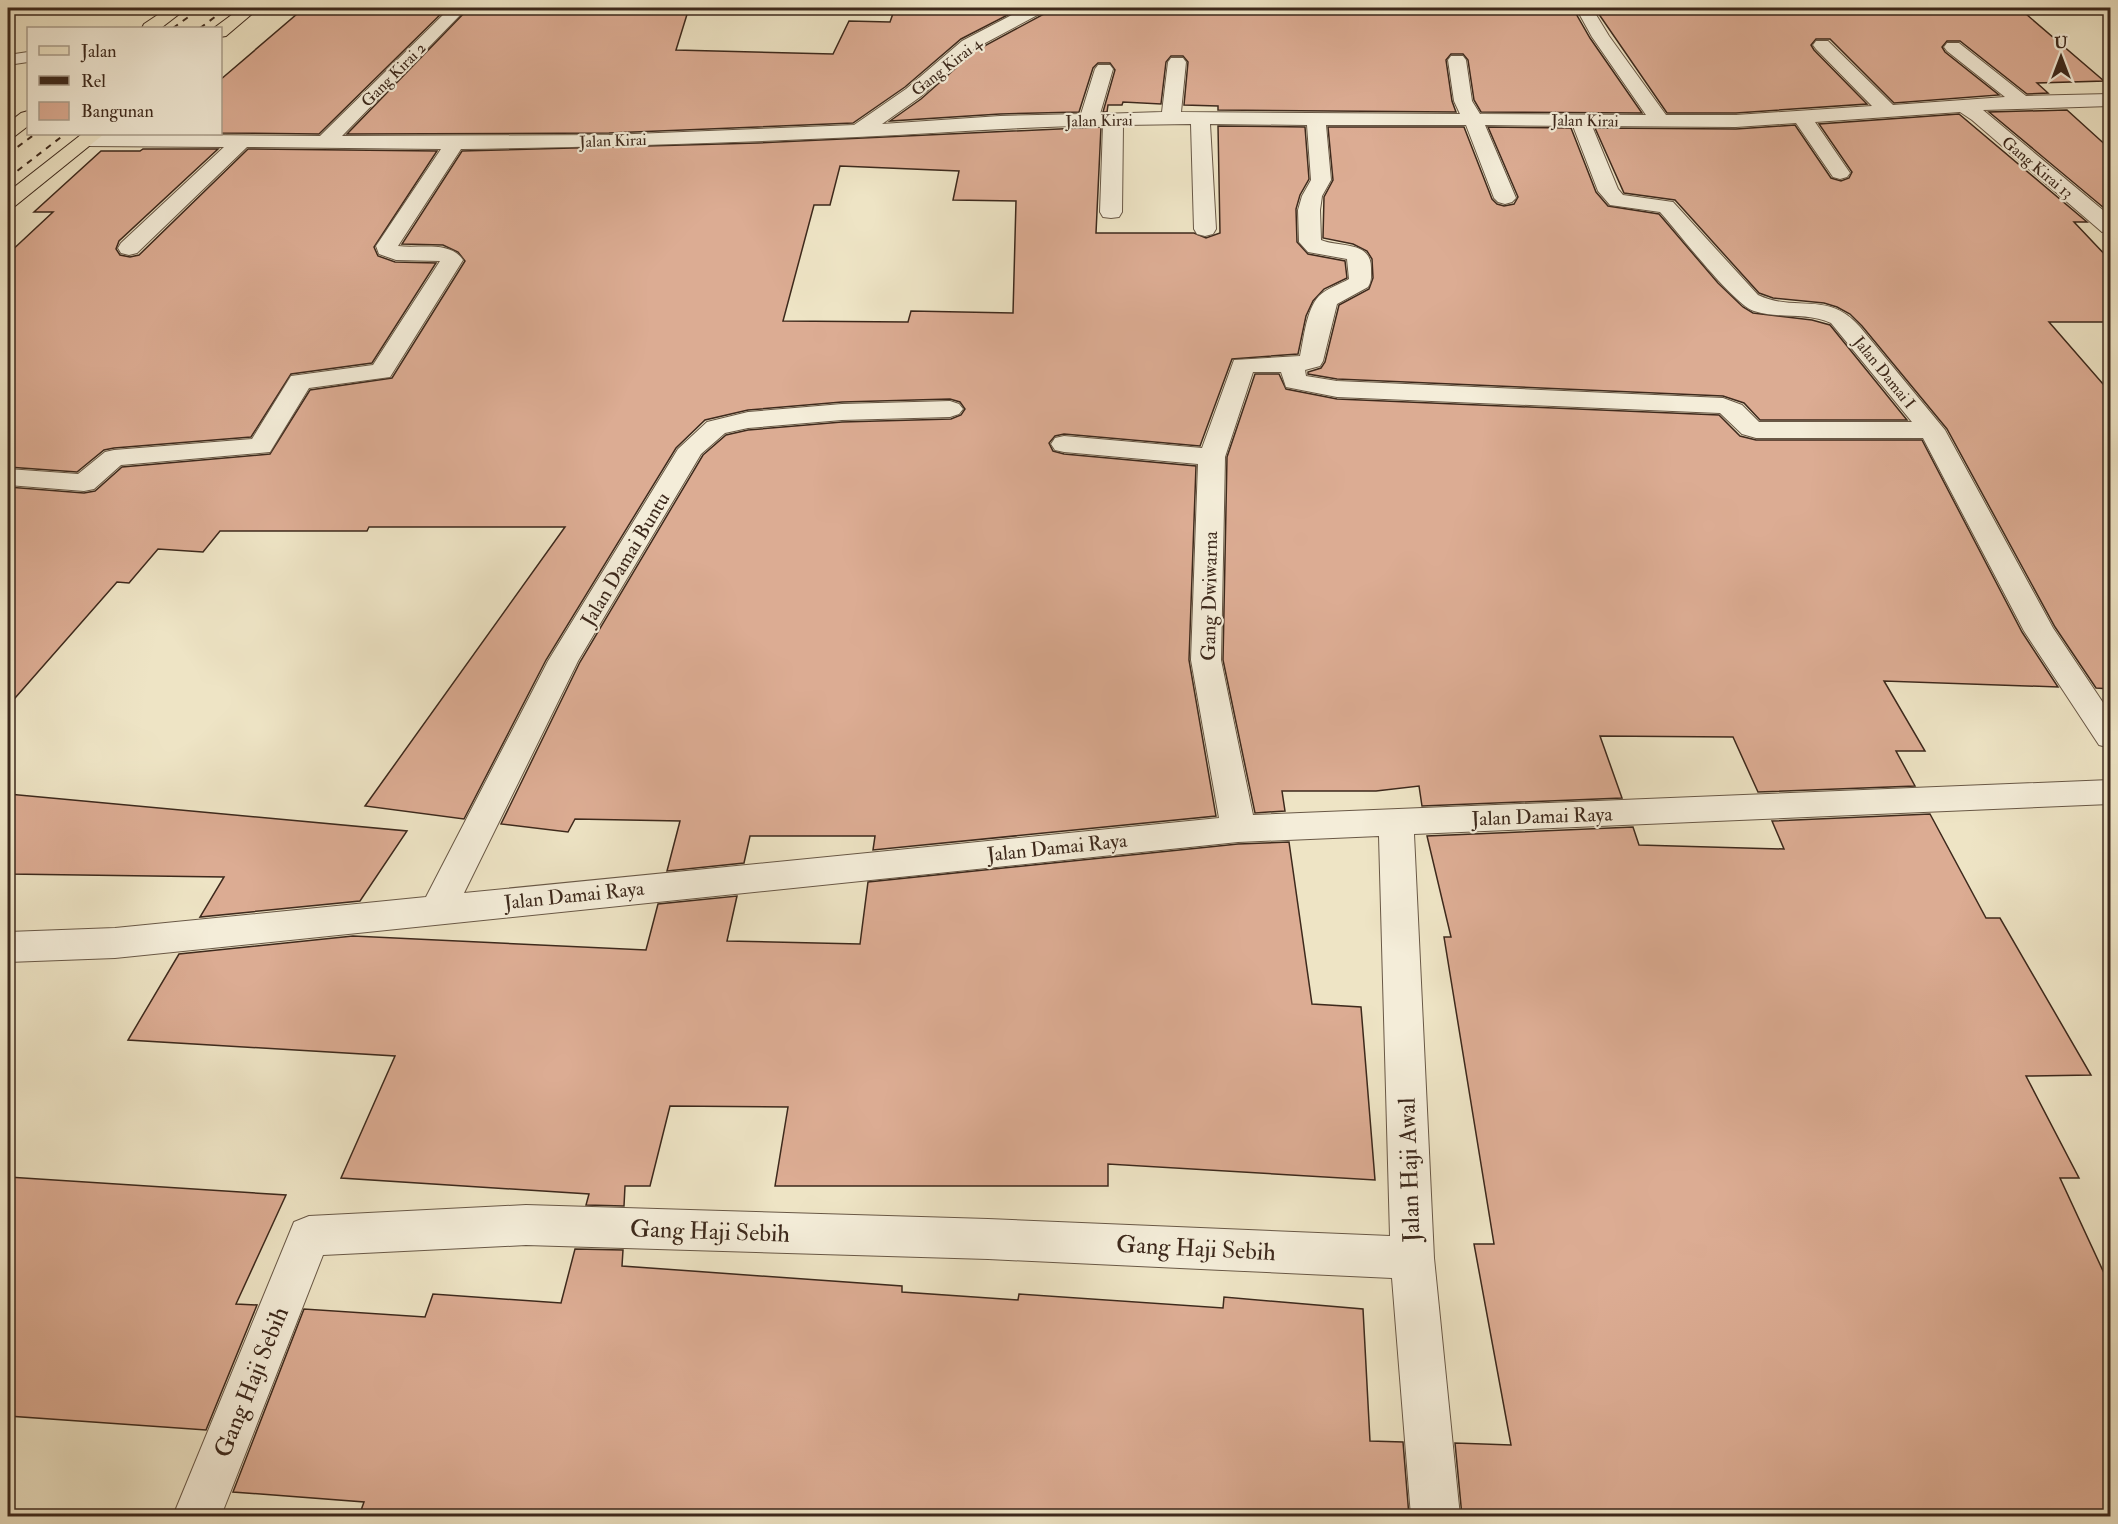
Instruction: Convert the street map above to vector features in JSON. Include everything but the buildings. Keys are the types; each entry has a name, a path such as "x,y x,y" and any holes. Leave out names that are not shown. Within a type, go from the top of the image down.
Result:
{"main road":[{"path":"151,27 179,8"},
{"path":"222,30 251,8"},
{"path":"8,132 27,118"},
{"path":"8,202 91,136"}],"street":[{"name":"Gang Kirai 2","path":"326,141 459,8"},
{"name":"Gang Kirai 4","path":"859,131 913,93 968,45 1037,8"},
{"path":"1584,8 1601,37 1661,122"},
{"path":"1822,45 1890,112"},
{"path":"1953,47 2022,102"},
{"path":"1457,60 1463,101 1473,119 1505,198"},
{"path":"1171,118 1177,62"},
{"path":"1089,120 1104,69"},
{"name":"Jalan Kirai","path":"91,136 455,143 609,141 859,131 1000,122 1113,119 1473,119 1661,122 1802,117 2022,102 2110,100"},
{"name":"Gang Kirai 13","path":"1965,107 1979,116 2110,227"},
{"path":"1802,117 1840,174"},
{"path":"1200,118 1205,229"},
{"path":"1111,212 1113,119"},
{"path":"1316,120 1321,180 1312,196 1309,210 1310,242 1316,247 1354,253 1360,260 1361,276 1355,286 1328,300 1323,309 1311,361 1292,365 1295,382 1337,389 1723,406 1734,409 1749,429 1756,430 1932,430"},
{"name":"Jalan Damai I","path":"1580,120 1608,191 1617,201 1666,206 1750,300 1761,307 1824,313 1840,318 1932,430 2039,632 2110,737"},
{"path":"129,248 243,140"},
{"path":"8,477 84,483 114,458 261,446 300,381 381,372 452,260 446,255 396,253 387,249 387,246 455,143"},
{"name":"Gang Dwiwarna","path":"1238,829 1206,660 1212,457 1243,365 1292,365"},
{"name":"Jalan Damai Buntu","path":"438,909 563,661 692,449 716,427 748,420 842,412 950,409"},
{"path":"1064,444 1212,457"},
{"name":"Jalan Damai Raya","path":"8,947 115,943 1238,829 2110,792"},
{"name":"Jalan Haji Awal","path":"1396,822 1412,1258 1436,1516"},
{"name":"Gang Haji Sebih","path":"197,1516 309,1236 526,1225 976,1239 1412,1258"}],"lane":[{"path":"8,60 27,57"}],"railway":[{"path":"174,27 201,8"},
{"path":"201,27 227,8"},
{"path":"8,154 34,135"},
{"path":"8,178 64,135"}]}
